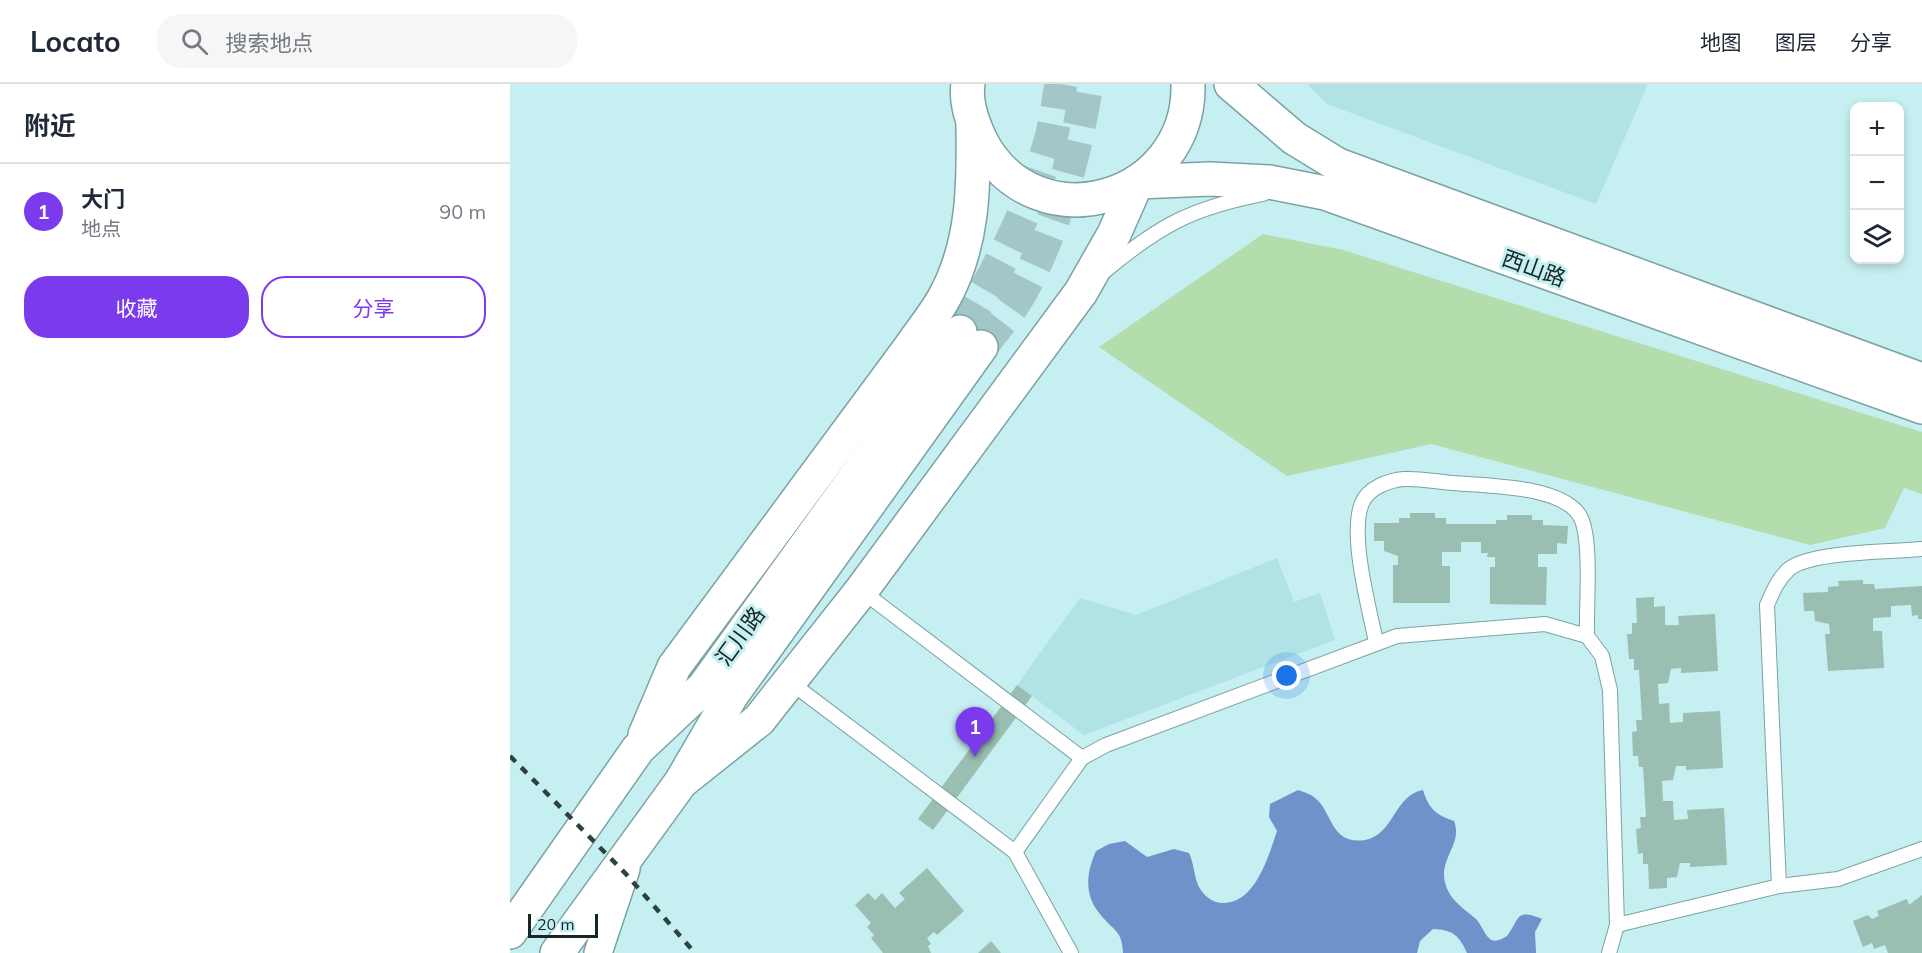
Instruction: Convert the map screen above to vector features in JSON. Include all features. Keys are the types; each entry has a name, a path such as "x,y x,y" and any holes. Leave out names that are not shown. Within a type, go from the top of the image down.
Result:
{"main road":[{"path":"947,84 989,155 1013,180 1044,195 1082,201 1119,193 1152,172 1176,142 1188,105 1188,84"},
{"path":"638,749 674,667 902,359 943,299 964,250 974,192 973,125 968,84"},
{"name":"西山路","path":"1231,84 1294,138 1338,165 1922,380"},
{"name":"西山路","path":"1137,182 1210,179 1269,182 1325,193 1922,407"},
{"path":"681,782 759,720 861,591 1081,292 1114,234 1137,182"},
{"name":"汇川路","path":"510,932 638,749 704,687 971,339 731,696 681,782 557,953"}],"street":[{"path":"598,953 632,850"}],"lane":[{"path":"1081,292 1144,239 1186,215 1231,201 1297,187"},
{"path":"1376,642 1358,543 1358,520 1362,501 1371,491 1384,484 1403,479 1515,488 1541,493 1569,504 1581,517 1586,537 1587,636 1602,656 1611,690 1617,925 1609,953"},
{"path":"1779,886 1767,605 1776,584 1790,569 1816,558 1922,549"},
{"path":"861,591 1082,758"},
{"path":"1015,852 1082,758 1106,745 1376,642 1397,636 1545,624 1587,636"},
{"path":"790,682 1015,852 1071,953"},
{"path":"1617,925 1779,886 1838,879 1922,849"}],"shaded area":[{"path":"1307,84 1648,84 1596,204 1327,104"},
{"path":"1277,558 1294,602 1320,593 1335,640 1084,735 1017,685 1080,598 1136,615"}],"green space":[{"path":"1263,234 1343,250 1922,432 1922,494 1904,488 1885,528 1810,545 1431,444 1287,476 1099,347"}],"water":[{"path":"1298,790 1309,794 1321,804 1334,826 1345,838 1365,840 1375,837 1382,831 1406,799 1413,793 1423,790 1434,810 1454,821 1456,828 1444,875 1451,895 1476,919 1490,939 1494,941 1507,936 1522,915 1542,919 1535,932 1536,953 1467,953 1461,942 1450,932 1433,929 1420,941 1417,953 1123,953 1119,935 1095,907 1089,892 1090,867 1096,851 1109,844 1125,841 1147,857 1174,849 1189,853 1202,892 1218,903 1234,901 1252,887 1270,853 1277,831 1269,817 1270,804"}],"building":[{"path":"1410,513 1435,513 1435,518 1446,518 1446,524 1496,524 1496,520 1507,520 1507,515 1532,515 1532,520 1543,520 1543,525 1568,526 1567,544 1557,543 1557,554 1538,554 1538,567 1547,567 1546,605 1490,604 1490,567 1495,567 1495,557 1487,557 1488,553 1481,553 1481,542 1461,542 1461,552 1442,552 1442,566 1450,566 1450,603 1393,603 1393,565 1398,565 1398,556 1384,551 1384,541 1374,541 1374,523 1399,523 1399,518 1410,518"},
{"path":"1863,580 1863,584 1874,584 1875,589 1922,586 1922,619 1918,619 1918,615 1912,616 1911,605 1891,606 1891,617 1873,618 1873,631 1882,631 1884,668 1828,671 1825,634 1830,634 1829,624 1815,621 1814,611 1804,611 1803,593 1828,592 1828,587 1839,586 1838,581"},
{"path":"1654,597 1654,607 1665,606 1665,625 1679,625 1678,616 1715,614 1718,671 1681,673 1681,668 1671,669 1668,683 1658,684 1659,704 1669,703 1670,723 1683,722 1683,713 1720,711 1723,768 1686,770 1686,766 1676,766 1673,780 1662,781 1663,801 1673,801 1674,820 1688,819 1687,810 1724,808 1727,865 1690,867 1690,863 1680,863 1677,877 1667,878 1667,888 1649,889 1648,864 1643,864 1643,853 1638,854 1636,829 1641,828 1640,817 1646,817 1643,767 1639,767 1638,756 1633,756 1632,732 1637,731 1636,720 1642,720 1639,670 1634,670 1634,659 1629,659 1627,634 1632,634 1632,623 1637,623 1636,598"},
{"path":"1017,685 1032,696 933,830 918,819"},
{"path":"927,868 964,911 937,935 934,932 927,938 931,944 928,946 931,953 883,953 871,938 874,935 867,927 871,923 855,905 868,893 875,900 882,893 895,908 905,899 899,893"},
{"path":"1922,895 1922,953 1888,953 1885,945 1874,949 1872,943 1863,947 1853,921 1868,915 1872,919 1879,916 1877,911 1907,899 1909,905"},
{"path":"991,941 1001,953 978,953"}],"tunnel":[{"path":"960,332 987,288 1031,196 1050,140 1061,84"},
{"path":"981,347 1022,292 1047,235 1071,160 1087,84"}],"railway":[{"path":"510,756 626,874 695,953"}],"place":[{"name":"大门","path":"975,757"}]}
